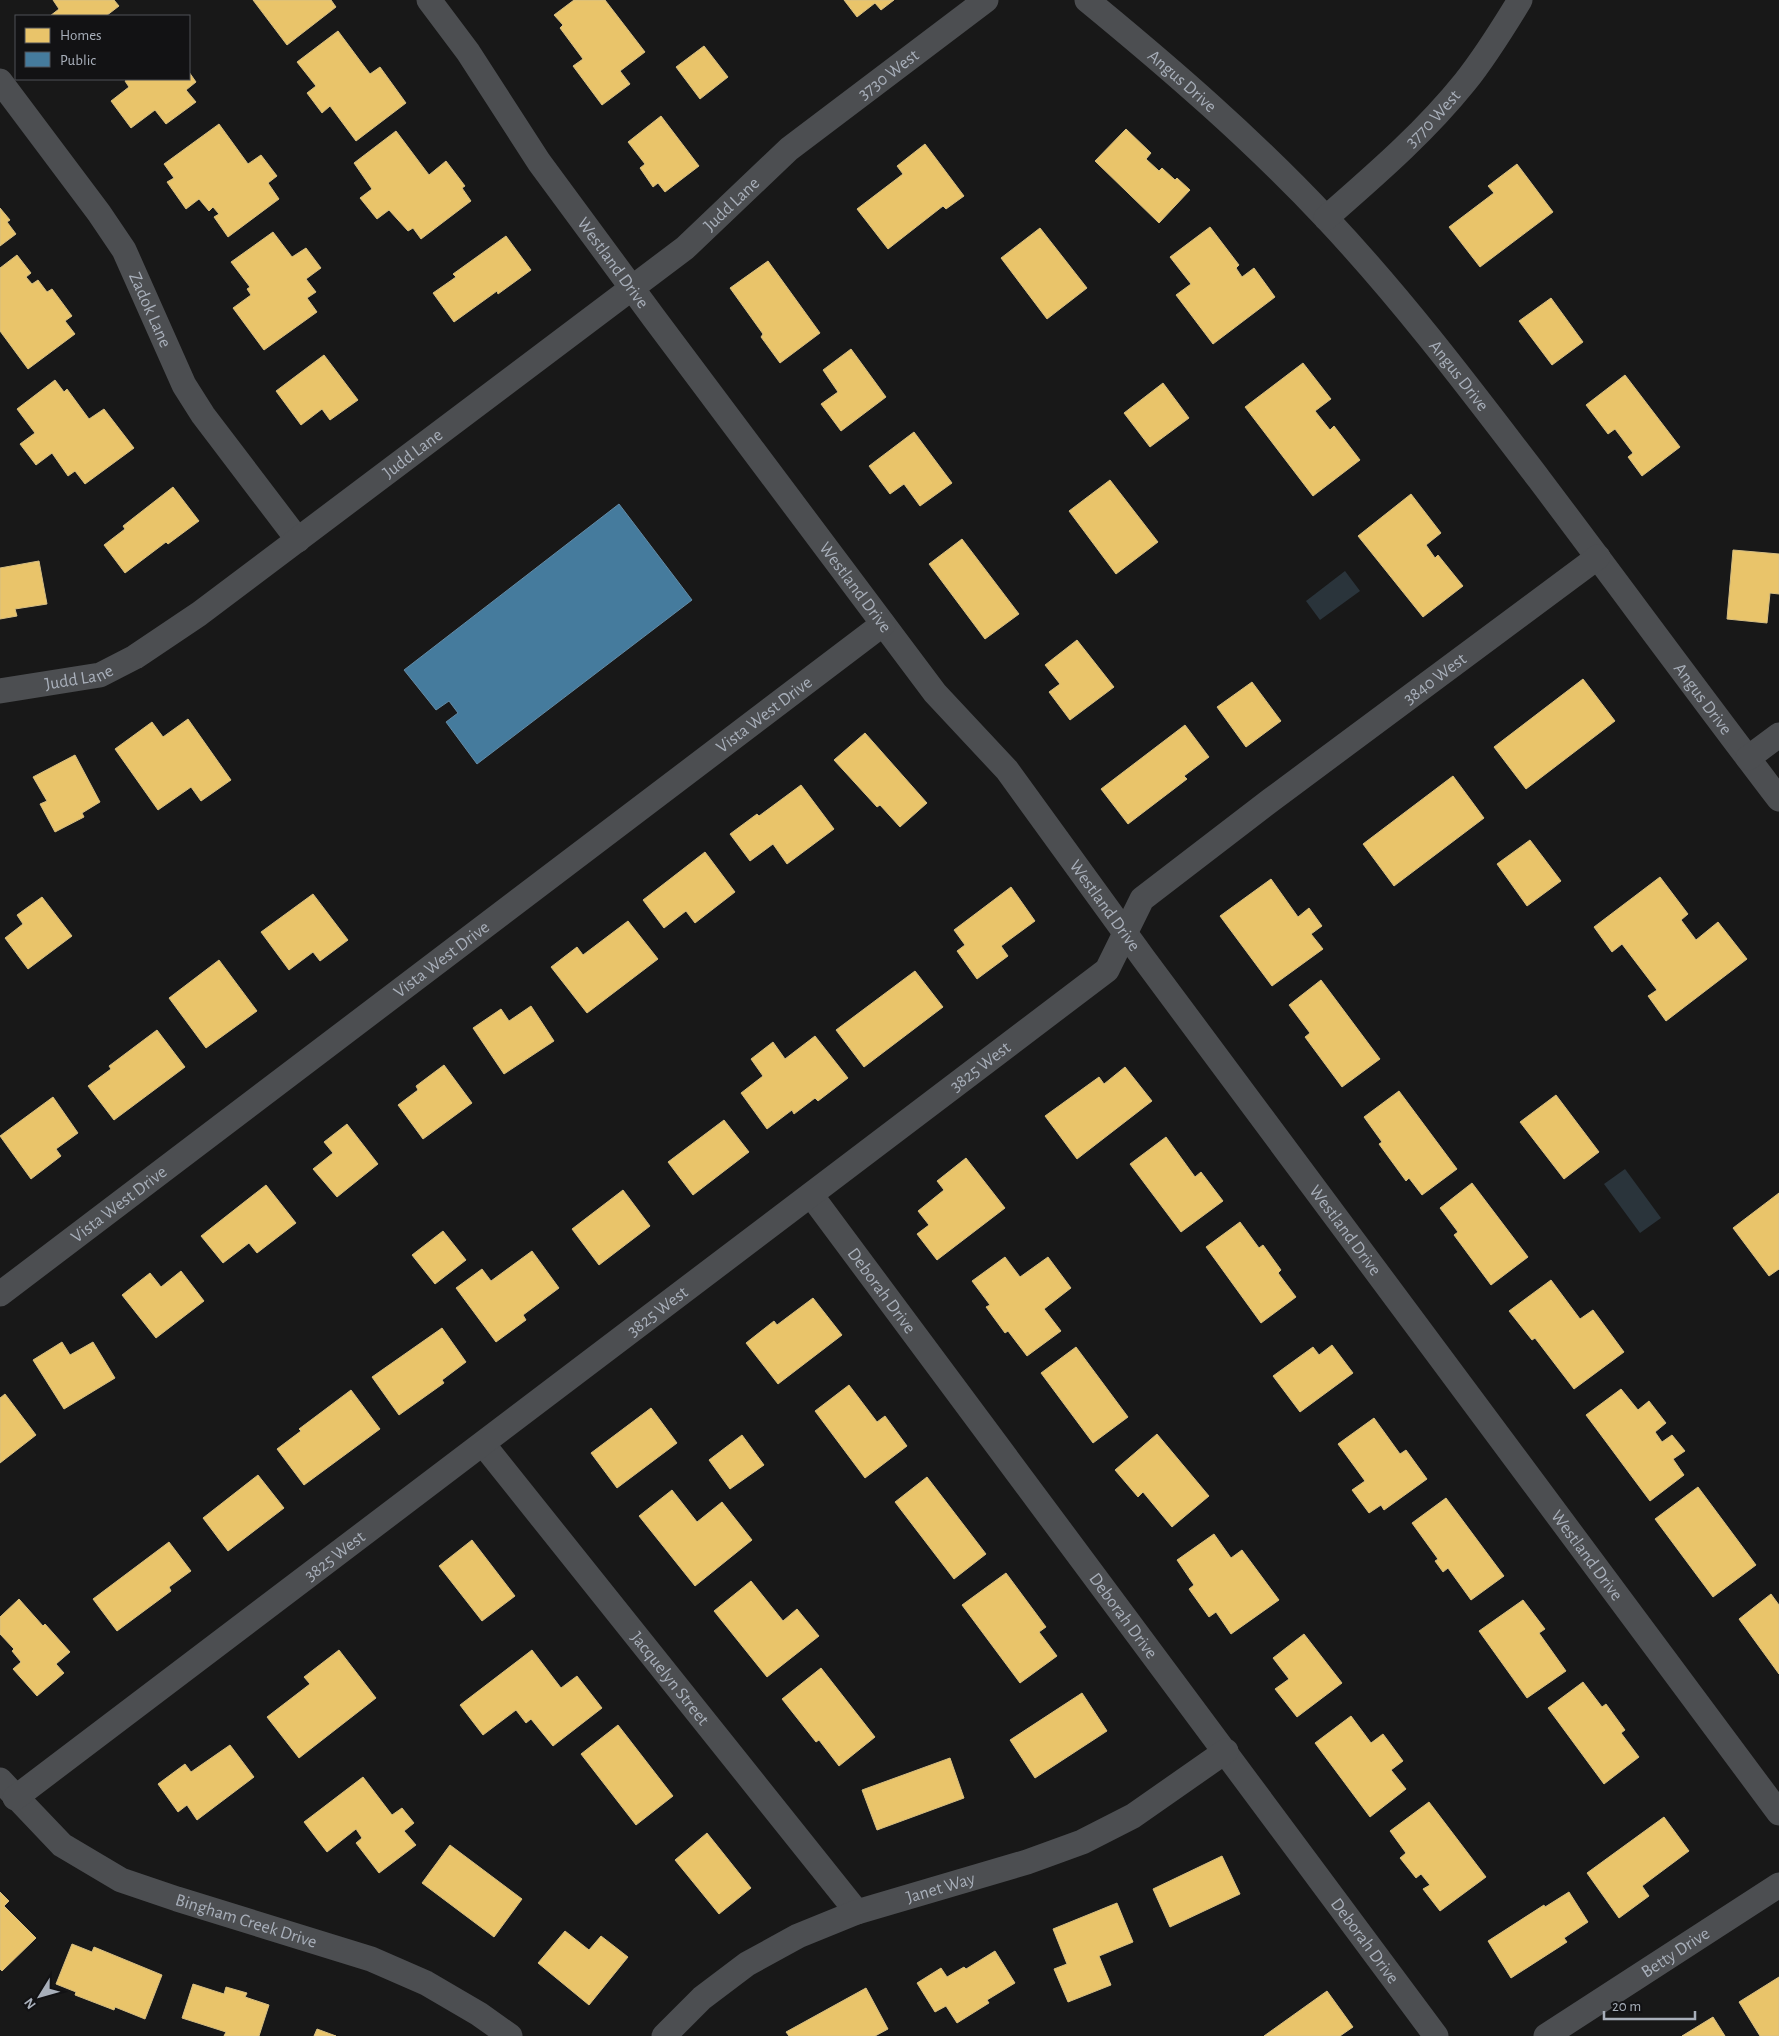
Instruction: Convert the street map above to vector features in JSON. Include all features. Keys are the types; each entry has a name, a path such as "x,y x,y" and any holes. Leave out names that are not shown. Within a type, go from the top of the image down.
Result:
{"street":[{"name":"Westland Drive","path":"429,0 468,52 539,162 632,287 935,693 1007,770 1150,967 1779,1813"},
{"name":"3730 West","path":"790,149 986,0"},
{"name":"Angus Drive","path":"1087,0 1138,42 1235,128 1326,218 1389,288 1449,360 1779,799"},
{"name":"3770 West","path":"1326,218 1424,128 1448,102 1465,82 1520,0"},
{"name":"Zadok Lane","path":"0,81 99,213 124,250 184,384 204,415 298,540"},
{"name":"Judd Lane","path":"0,691 100,674 126,661 199,614 685,248 790,149"},
{"name":"3840 West","path":"1271,800 1598,557"},
{"name":"Vista West Drive","path":"0,1294 883,624"},
{"path":"1748,758 1779,735"},
{"name":"3825 West","path":"8,1789 484,1444 1106,970 1142,899 1271,800"},
{"name":"Deborah Drive","path":"811,1195 1226,1750 1436,2036"},
{"name":"Jacquelyn Street","path":"484,1444 856,1912"},
{"name":"Janet Way","path":"664,2036 702,1998 747,1964 798,1936 856,1912 1027,1862 1082,1842 1133,1816 1226,1750"},
{"name":"Bingham Creek Drive","path":"8,1789 62,1845 121,1880 371,1959 426,1983 480,2014 510,2036"},
{"name":"Betty Drive","path":"1546,2036 1779,1885"}],"shaded area":[{"path":"1345,571 1360,591 1320,620 1306,601"},
{"path":"1625,1169 1661,1218 1640,1233 1604,1184"}],"building: Homes":[{"path":"53,0 114,0 119,6 107,15 51,15 59,9"},
{"path":"253,0 331,0 336,7 287,45"},
{"path":"574,0 605,0 645,52 620,71 630,84 602,105 573,66 583,59 560,28 563,25 554,15"},
{"path":"844,0 894,0 881,10 875,3 857,17"},
{"path":"338,31 370,74 380,67 406,103 356,141 330,106 322,113 307,93 316,86 297,62"},
{"path":"704,46 728,77 700,99 676,67"},
{"path":"190,73 196,82 186,90 196,102 166,124 155,110 131,128 111,101 129,87 125,81 190,80"},
{"path":"661,116 699,166 665,192 658,183 653,187 640,168 645,164 628,142"},
{"path":"219,124 248,164 261,155 277,176 268,183 279,199 228,237 214,217 219,214 213,207 209,211 199,199 186,209 167,182 174,178 164,164"},
{"path":"1126,129 1151,153 1146,159 1159,171 1162,168 1175,180 1177,178 1190,190 1159,223 1095,161"},
{"path":"396,131 429,175 446,161 465,186 462,188 471,201 421,239 413,228 408,231 389,210 377,219 360,198 372,189 354,163"},
{"path":"925,144 964,196 946,209 943,206 888,249 857,209 903,174 897,166"},
{"path":"1517,164 1553,212 1480,267 1449,227 1494,193 1488,186"},
{"path":"0,208 10,220 7,222 16,234 0,246"},
{"path":"1210,227 1239,265 1236,268 1242,277 1254,268 1275,297 1213,344 1176,295 1191,284 1170,257"},
{"path":"1040,228 1087,288 1047,319 1001,258"},
{"path":"273,232 292,257 306,248 321,268 306,279 316,292 307,298 317,312 264,350 233,308 251,295 247,289 250,287 231,262"},
{"path":"506,236 531,270 498,294 497,291 454,322 433,293 456,277 453,274"},
{"path":"17,255 31,273 26,277 32,284 38,280 47,292 52,289 72,316 65,321 75,334 28,369 0,331 0,268"},
{"path":"768,261 820,333 780,363 761,337 763,334 730,288"},
{"path":"1551,298 1583,342 1552,365 1519,321"},
{"path":"851,349 886,397 841,431 821,404 838,392 823,370"},
{"path":"324,355 358,400 330,420 322,409 301,425 276,391"},
{"path":"1303,363 1331,399 1315,411 1330,430 1334,426 1360,460 1313,496 1245,407"},
{"path":"1625,375 1680,447 1642,476 1628,457 1633,453 1615,429 1608,434 1586,405"},
{"path":"55,380 64,392 67,389 89,419 104,409 134,448 85,484 75,471 68,476 52,453 36,465 20,444 35,433 17,409"},
{"path":"1163,383 1189,418 1150,447 1124,413"},
{"path":"914,432 952,483 920,506 904,484 890,494 869,466"},
{"path":"1110,480 1158,542 1116,574 1069,511"},
{"path":"173,487 199,521 168,544 166,542 125,573 104,545 125,529 123,526"},
{"path":"1411,494 1441,533 1426,545 1435,558 1438,555 1463,586 1423,617 1358,536"},
{"path":"962,539 1019,614 985,639 929,564"},
{"path":"1733,550 1779,554 1779,594 1770,593 1767,623 1727,619"},
{"path":"39,561 47,604 15,609 17,616 0,619 0,568"},
{"path":"1077,640 1114,687 1070,720 1049,692 1060,684 1045,665"},
{"path":"1583,679 1615,721 1526,789 1494,747"},
{"path":"1252,682 1281,721 1246,747 1217,707"},
{"path":"188,719 231,780 201,801 191,787 158,810 115,749 152,722 163,737"},
{"path":"1185,725 1209,757 1184,776 1187,779 1128,824 1101,789"},
{"path":"865,733 927,803 900,827 880,805 877,807 834,760"},
{"path":"75,755 100,802 82,813 84,817 55,832 40,804 47,801 33,777"},
{"path":"1453,776 1484,818 1394,886 1363,844"},
{"path":"801,785 834,829 787,864 773,844 750,861 730,834 757,814 759,816"},
{"path":"1530,840 1561,881 1527,906 1497,864"},
{"path":"705,852 735,892 695,923 686,911 664,928 643,900"},
{"path":"1660,877 1688,914 1681,920 1696,940 1718,922 1747,959 1666,1021 1648,996 1657,990 1622,944 1612,952 1594,927"},
{"path":"1271,879 1298,917 1309,908 1322,926 1311,934 1323,949 1272,986 1220,916"},
{"path":"1011,887 1035,921 1001,946 1008,956 977,979 957,951 965,945 954,930"},
{"path":"313,894 348,940 320,961 313,952 289,970 261,932"},
{"path":"42,897 72,936 28,969 5,938 23,924 17,915"},
{"path":"628,921 658,959 587,1013 551,967 577,947 583,955"},
{"path":"219,960 257,1011 206,1048 169,998"},
{"path":"915,971 943,1007 864,1067 836,1030"},
{"path":"1321,980 1380,1059 1342,1087 1305,1037 1310,1033 1289,1005"},
{"path":"531,1006 554,1041 504,1074 473,1028 501,1009 509,1021"},
{"path":"157,1030 185,1067 114,1120 88,1086 111,1069 109,1066"},
{"path":"815,1036 848,1078 818,1101 815,1098 794,1114 792,1110 767,1129 741,1093 763,1076 751,1059 773,1042 785,1059"},
{"path":"444,1065 472,1103 423,1139 398,1105 418,1090 416,1086"},
{"path":"1125,1067 1152,1101 1077,1159 1045,1116 1099,1077 1104,1084"},
{"path":"1399,1091 1457,1169 1422,1195 1409,1178 1406,1181 1379,1144 1382,1142 1364,1117"},
{"path":"1556,1095 1599,1152 1564,1179 1520,1122"},
{"path":"53,1097 78,1133 56,1149 61,1156 31,1179 0,1136"},
{"path":"724,1120 749,1152 693,1195 668,1162"},
{"path":"347,1124 378,1164 337,1197 313,1169 333,1153 324,1142"},
{"path":"1166,1137 1195,1177 1201,1172 1223,1201 1181,1232 1130,1164"},
{"path":"966,1158 1005,1208 937,1260 917,1234 929,1225 918,1211 944,1190 937,1181"},
{"path":"1472,1183 1528,1257 1491,1285 1454,1235 1458,1232 1440,1208"},
{"path":"266,1185 296,1223 257,1253 249,1243 223,1263 201,1236"},
{"path":"623,1190 650,1226 599,1265 572,1229"},
{"path":"1779,1193 1779,1269 1769,1276 1733,1228"},
{"path":"1240,1222 1259,1248 1263,1245 1281,1270 1278,1273 1296,1297 1261,1323 1206,1247"},
{"path":"443,1231 466,1260 435,1284 412,1255"},
{"path":"532,1251 559,1288 523,1315 526,1320 496,1342 456,1288 482,1269 491,1281"},
{"path":"1005,1257 1020,1277 1048,1257 1071,1288 1044,1309 1061,1331 1027,1356 1008,1331 1005,1333 986,1307 990,1305 972,1281"},
{"path":"181,1271 204,1301 156,1338 122,1295 150,1273 161,1287"},
{"path":"1551,1280 1580,1319 1593,1310 1624,1352 1574,1389 1535,1338 1532,1340 1509,1311"},
{"path":"813,1298 842,1335 778,1384 746,1343 774,1321 777,1325"},
{"path":"442,1328 466,1362 442,1380 444,1383 399,1415 372,1377"},
{"path":"62,1342 70,1355 93,1342 115,1378 64,1409 33,1360"},
{"path":"1332,1345 1353,1373 1300,1412 1273,1376 1313,1347 1319,1355"},
{"path":"1076,1347 1128,1417 1093,1443 1041,1373"},
{"path":"849,1385 877,1422 885,1416 907,1446 865,1478 815,1411"},
{"path":"1621,1389 1638,1410 1649,1401 1666,1423 1655,1432 1662,1442 1672,1435 1685,1451 1673,1459 1684,1475 1650,1501 1586,1415"},
{"path":"351,1390 380,1429 304,1485 277,1449 301,1431 299,1429"},
{"path":"5,1394 36,1435 0,1463 0,1398"},
{"path":"651,1408 677,1443 617,1488 591,1453"},
{"path":"1374,1418 1400,1454 1406,1450 1427,1479 1384,1510 1381,1505 1369,1513 1352,1490 1365,1481 1338,1444"},
{"path":"1157,1434 1209,1496 1172,1527 1143,1492 1138,1497 1115,1470"},
{"path":"742,1435 764,1465 730,1489 709,1460"},
{"path":"258,1475 284,1508 228,1551 203,1518"},
{"path":"927,1477 986,1554 954,1579 895,1502"},
{"path":"1698,1487 1756,1565 1713,1597 1655,1519"},
{"path":"672,1490 697,1522 722,1502 752,1540 695,1586 639,1516"},
{"path":"1446,1498 1504,1576 1471,1600 1448,1568 1443,1572 1435,1561 1438,1559 1412,1523"},
{"path":"1214,1534 1231,1558 1242,1550 1279,1600 1231,1634 1216,1612 1209,1617 1189,1589 1194,1585 1177,1560"},
{"path":"472,1540 515,1596 482,1621 439,1566"},
{"path":"169,1542 191,1571 169,1587 171,1591 117,1631 93,1599"},
{"path":"1006,1573 1046,1627 1039,1632 1057,1656 1020,1683 962,1605"},
{"path":"751,1581 783,1621 797,1609 819,1636 767,1677 714,1611"},
{"path":"1771,1594 1779,1605 1779,1674 1739,1619"},
{"path":"19,1599 70,1652 56,1664 64,1673 37,1696 13,1669 21,1662 12,1651 14,1649 0,1634 0,1617"},
{"path":"1523,1600 1545,1629 1539,1633 1566,1671 1527,1698 1479,1631"},
{"path":"1304,1634 1342,1683 1297,1717 1275,1689 1289,1679 1273,1658"},
{"path":"339,1650 376,1698 299,1758 267,1717 310,1684 304,1677"},
{"path":"532,1650 561,1688 577,1676 602,1708 553,1746 531,1719 526,1723 516,1710 483,1735 460,1705"},
{"path":"821,1668 875,1737 839,1766 819,1740 816,1742 782,1699"},
{"path":"1583,1682 1602,1707 1606,1704 1625,1730 1621,1733 1639,1757 1604,1784 1548,1708"},
{"path":"1082,1693 1107,1731 1035,1778 1010,1740"},
{"path":"1351,1716 1371,1743 1383,1734 1403,1761 1391,1770 1406,1789 1370,1817 1315,1743"},
{"path":"618,1725 673,1796 636,1825 581,1754"},
{"path":"230,1745 254,1777 197,1820 187,1805 178,1812 158,1784 185,1764 191,1772"},
{"path":"950,1758 964,1798 877,1830 862,1790"},
{"path":"363,1777 392,1815 402,1808 414,1823 404,1831 416,1845 379,1873 356,1843 362,1838 356,1829 327,1852 304,1822"},
{"path":"1429,1802 1486,1877 1440,1911 1423,1889 1430,1885 1421,1874 1416,1878 1400,1858 1406,1853 1390,1831"},
{"path":"1664,1817 1689,1851 1642,1886 1649,1896 1619,1918 1587,1873"},
{"path":"707,1833 751,1888 719,1914 675,1860"},
{"path":"450,1845 522,1899 494,1937 422,1883"},
{"path":"1222,1856 1240,1894 1170,1927 1153,1889"},
{"path":"0,1892 9,1901 4,1906 36,1938 2,1971 0,1969"},
{"path":"1569,1892 1588,1922 1564,1938 1567,1942 1511,1978 1488,1941 1544,1905 1545,1907"},
{"path":"1117,1903 1133,1942 1099,1956 1111,1985 1068,2002 1054,1969 1067,1964 1053,1929"},
{"path":"565,1931 589,1950 601,1936 628,1957 589,2005 538,1963"},
{"path":"72,1944 92,1952 94,1947 162,1975 145,2019 115,2007 114,2010 75,1995 76,1992 56,1984"},
{"path":"995,1951 1015,1983 987,2000 989,2003 957,2023 946,2006 935,2012 917,1983 941,1968 947,1977 964,1967 966,1969"},
{"path":"1779,1977 1779,2036 1760,2036 1739,2002"},
{"path":"193,1984 224,1994 226,1987 247,1993 245,1997 269,2005 259,2036 224,2036 226,2032 182,2018"},
{"path":"866,1988 888,2029 875,2036 789,2036 786,2032"},
{"path":"1327,1991 1353,2027 1340,2036 1264,2036"},
{"path":"1713,2017 1725,2036 1682,2036"},
{"path":"317,2029 336,2036 314,2036"}],"building: Public":[{"path":"619,504 692,600 477,764 446,722 458,713 449,701 436,710 404,670"}]}
